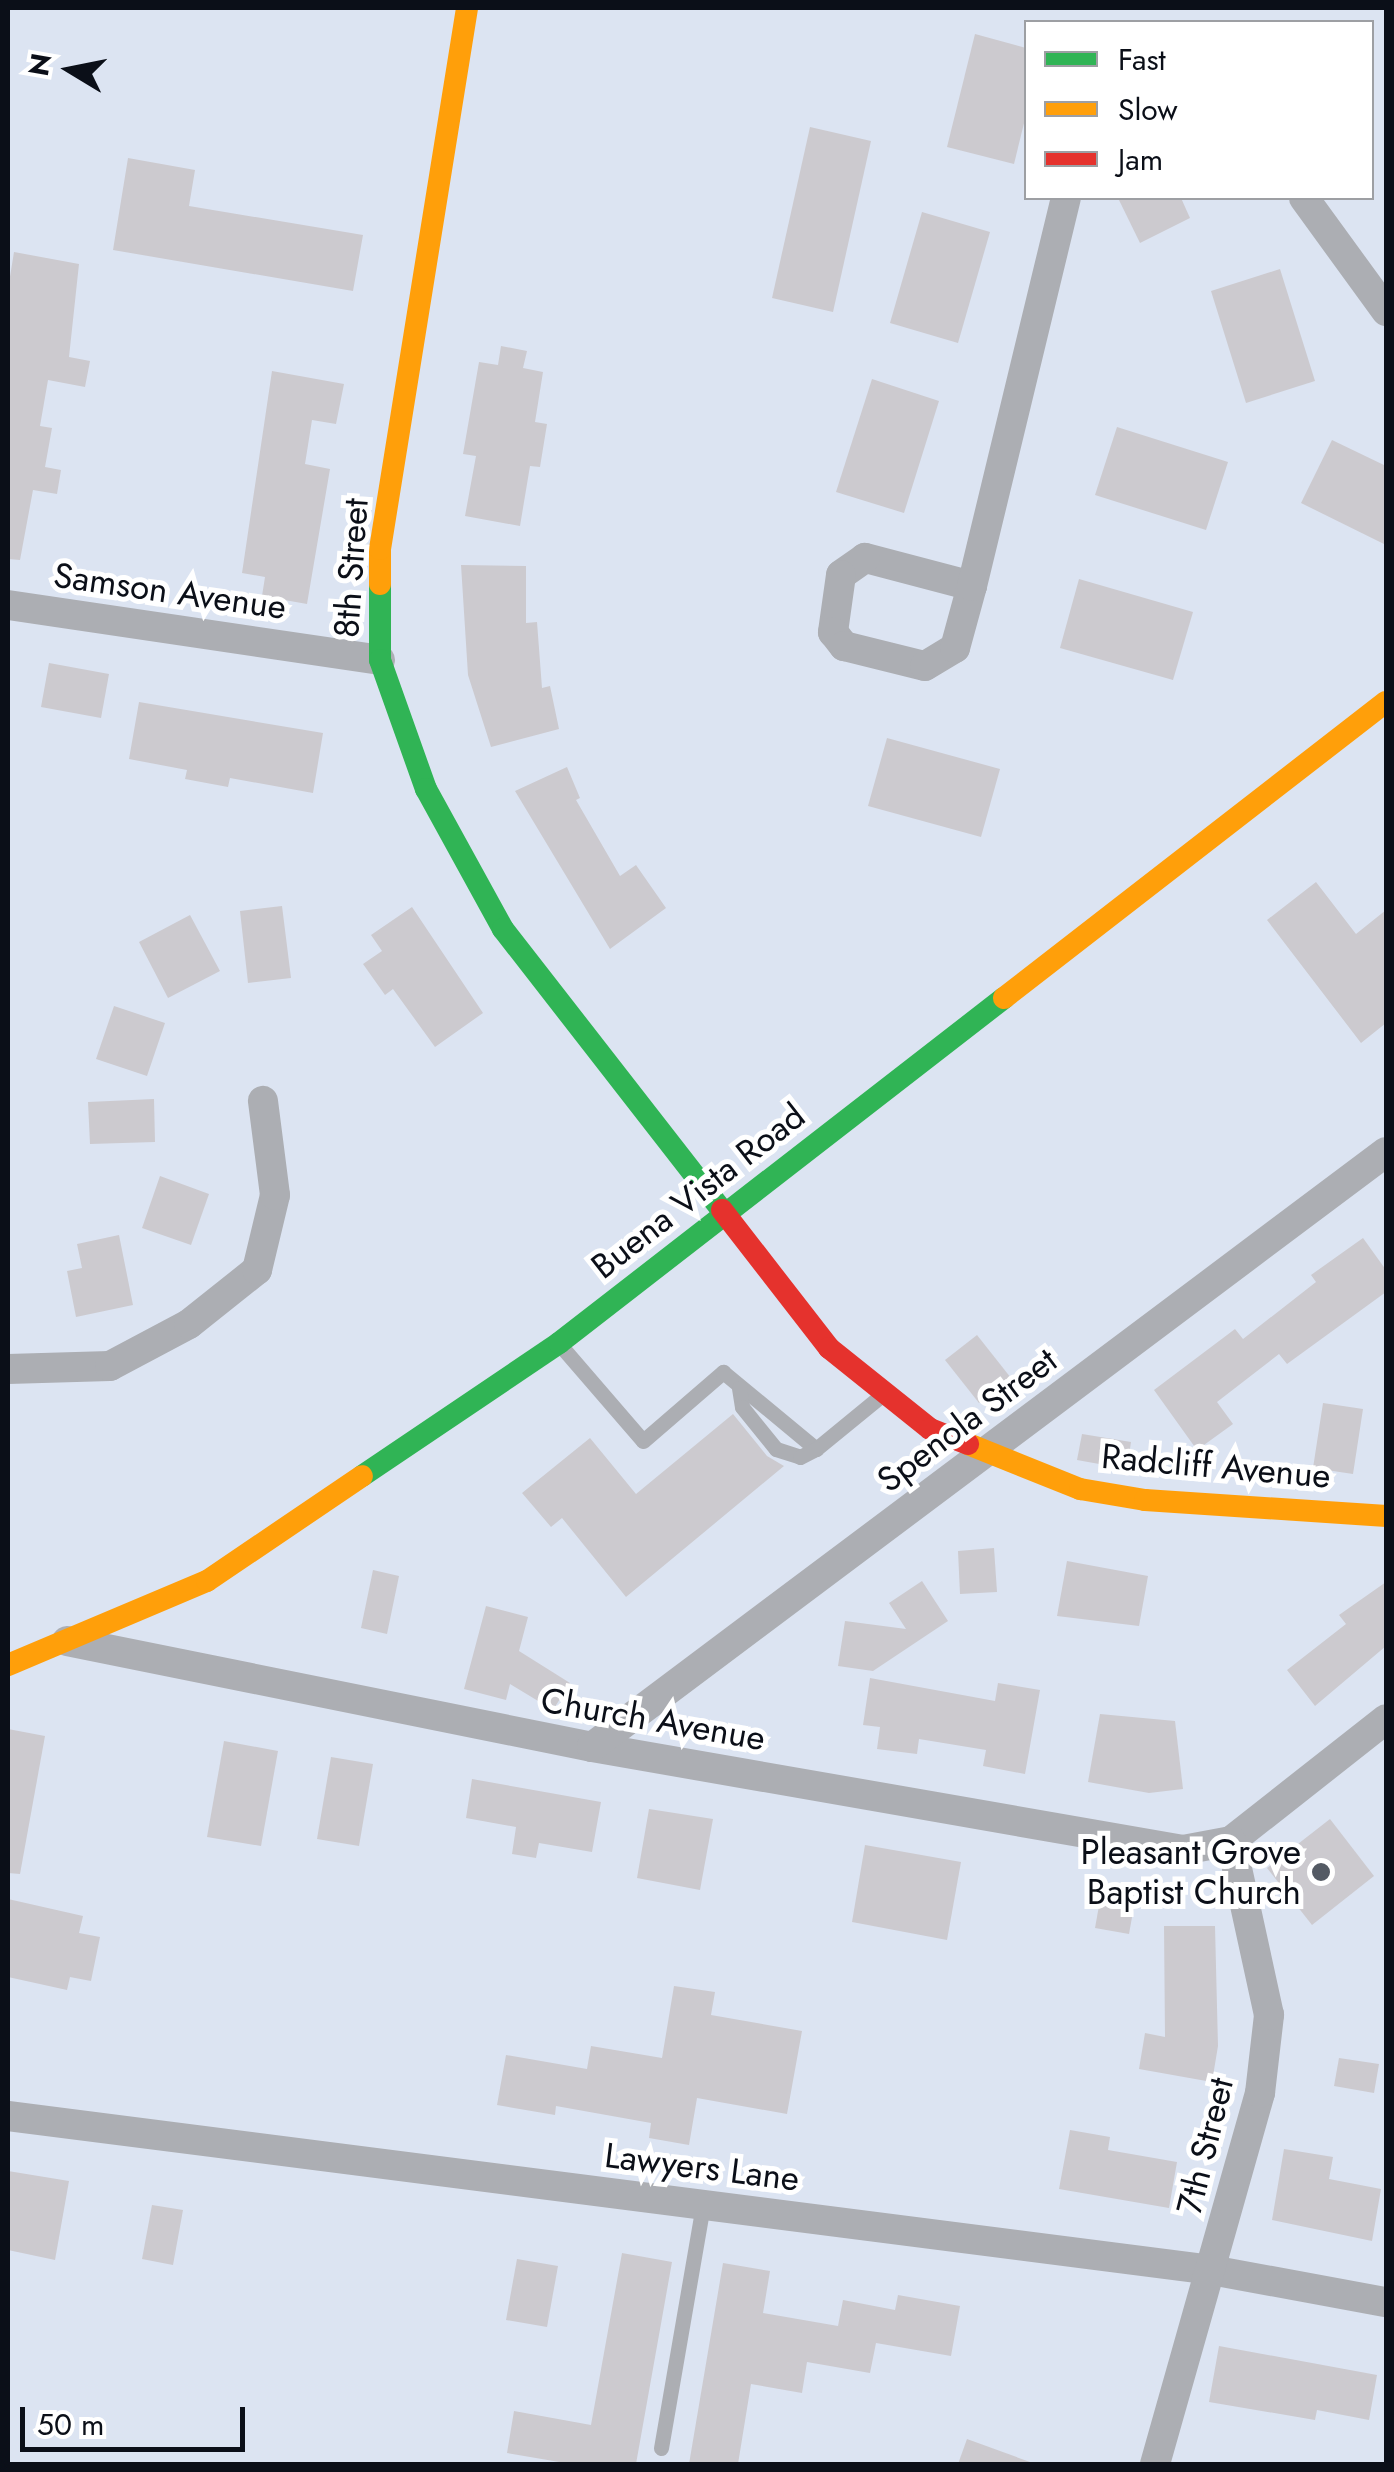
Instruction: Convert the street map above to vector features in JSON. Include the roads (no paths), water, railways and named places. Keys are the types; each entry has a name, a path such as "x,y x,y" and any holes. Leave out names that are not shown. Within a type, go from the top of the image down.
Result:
{"street":[{"name":"8th Street","path":"467,8 380,550 380,660 426,789 503,929 725,1216"},
{"path":"972,586 865,558 841,575 833,632 844,646 925,666 944,660 954,648 972,586 1066,200"},
{"path":"1305,200 1386,310"},
{"name":"Samson Avenue","path":"8,605 380,660"},
{"name":"Buena Vista Road","path":"8,1665 207,1580 558,1342 1386,702"},
{"path":"8,1369 110,1366 189,1324 257,1270 275,1194 264,1101"},
{"name":"Spenola Street","path":"592,1747 1386,1152"},
{"name":"Radcliff Avenue","path":"725,1216 829,1348 882,1395 930,1430 983,1455 1080,1489 1144,1500 1386,1516"},
{"name":"Church Avenue","path":"64,1641 592,1747 1183,1850 1231,1841"},
{"path":"1231,1841 1386,1720"},
{"name":"7th Street","path":"1155,2464 1260,2093 1269,2016 1231,1841"},
{"name":"Lawyers Lane","path":"8,2116 1210,2270 1386,2302"}],"lane":[{"path":"558,1342 643,1441 723,1372 739,1388 753,1392 816,1449"},
{"path":"739,1388 742,1406 776,1449 800,1457 816,1449 882,1395"},
{"path":"662,2448 703,2205"}],"place":[{"name":"Pleasant Grove Baptist Church","path":"1321,1872"}]}
